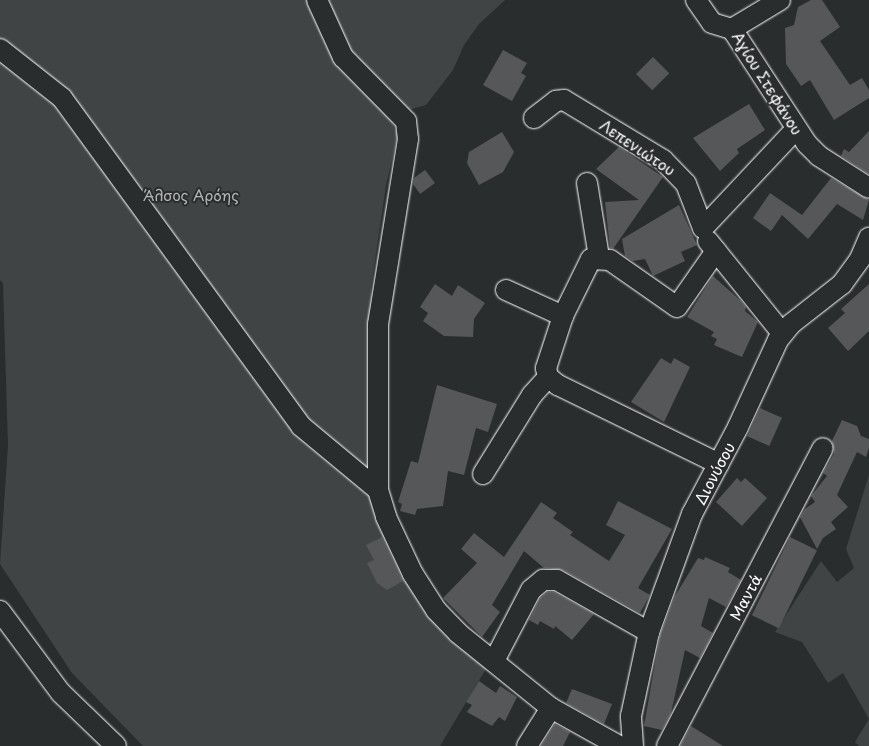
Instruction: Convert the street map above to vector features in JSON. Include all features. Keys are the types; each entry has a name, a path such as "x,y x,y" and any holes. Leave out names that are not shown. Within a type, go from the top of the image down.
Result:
{"street":[{"path":"317,0 343,57 406,121 408,139 378,324 378,490 386,517 426,595 449,624 551,708 619,746"},
{"path":"696,0 712,23 732,29"},
{"name":"Αγίου Στεφάνου","path":"780,0 732,29 795,130 819,156 869,188"},
{"path":"0,49 62,98 301,426 378,490"},
{"name":"Λεπενιώτου","path":"534,118 556,101 564,100 663,160 686,184 703,228"},
{"path":"782,333 716,251 703,228 795,130"},
{"path":"587,184 598,257"},
{"name":"Διονύσου","path":"633,746 631,716 649,632 685,531 782,333 842,284 860,259 869,238"},
{"path":"483,474 529,400 548,377 549,353 563,316 591,259 598,257 619,265 678,307 716,251"},
{"path":"506,290 563,316"},
{"path":"548,377 558,385 719,464"},
{"name":"Μαντά","path":"667,746 823,448"},
{"path":"494,661 531,590 543,580 557,580 649,632"},
{"path":"0,611 61,693 116,746"},
{"path":"527,746 551,708"}],"green space":[{"name":"Άλσος Αρόης","path":"0,0 505,0 479,24 464,45 453,70 426,105 401,112 392,122 398,135 386,185 371,288 376,516 487,667 440,746 143,746 72,673 0,564 8,445 3,283 0,280"},
{"path":"869,475 869,719 843,673 828,683 802,642 775,632 821,561 837,582 854,568 846,549"},
{"path":"869,719 869,746 859,746 855,742"}],"building":[{"path":"811,0 822,0 840,27 820,41 850,85 862,78 869,90 869,98 834,120 810,80 801,86 786,64 785,28 794,25 798,7"},
{"path":"503,50 527,63 521,73 526,76 512,101 483,85"},
{"path":"653,57 669,73 652,90 636,74"},
{"path":"749,104 765,130 737,149 739,153 720,171 693,138"},
{"path":"869,131 869,174 841,156 844,149 849,152"},
{"path":"502,132 514,152 503,172 479,185 467,163 469,152"},
{"path":"619,147 663,177 613,249 610,248 605,202 639,200 596,169"},
{"path":"425,170 435,183 420,194 413,184 414,178"},
{"path":"831,178 869,200 863,220 837,204 808,239 782,215 771,231 753,218 770,193 802,215"},
{"path":"679,205 697,245 681,252 685,261 653,276 645,259 633,261 625,256 622,239"},
{"path":"713,276 741,301 746,307 745,311 758,322 742,357 714,345 717,339 711,336 714,332 687,317"},
{"path":"435,284 452,296 458,285 485,303 474,319 473,337 444,336 423,321 428,313 420,307"},
{"path":"869,284 869,331 848,351 828,328 845,313 841,309"},
{"path":"661,358 671,364 674,358 690,367 664,422 631,402"},
{"path":"437,385 497,404 488,432 476,428 464,475 448,471 443,506 417,509 415,515 400,511 402,504 398,502 411,461 418,463"},
{"path":"760,408 782,418 769,446 747,436"},
{"path":"842,420 857,426 861,436 869,439 869,448 866,457 857,452 837,495 848,507 831,522 836,529 823,538 817,549 800,517 805,509 815,502 811,496 827,476 823,473 834,454 832,441"},
{"path":"737,478 741,482 745,478 767,498 742,526 716,502"},
{"path":"618,501 672,529 638,588 650,595 640,613 563,570 544,568 524,551 492,605 500,612 482,637 443,598 477,563 461,549 474,533 504,557 541,502 557,513 553,518 573,532 570,535 609,561 625,535 606,525"},
{"path":"382,537 403,581 387,590 377,583 367,563 374,560 366,545"},
{"path":"790,537 817,550 779,628 752,615"},
{"path":"705,557 730,568 728,572 741,580 726,607 709,598 701,626 713,633 700,658 685,650 671,713 662,730 644,726 660,635 675,596 698,558 704,560"},
{"path":"547,592 554,592 594,614 572,640 555,626 554,629 540,621 538,625 529,620 540,598"},
{"path":"479,681 496,693 500,686 517,697 505,721 499,717 492,726 467,712 472,705 466,702"},
{"path":"572,689 612,704 604,724 566,703"},
{"path":"555,724 570,732 563,746 541,746"},
{"path":"691,726 723,746 680,746"}]}
